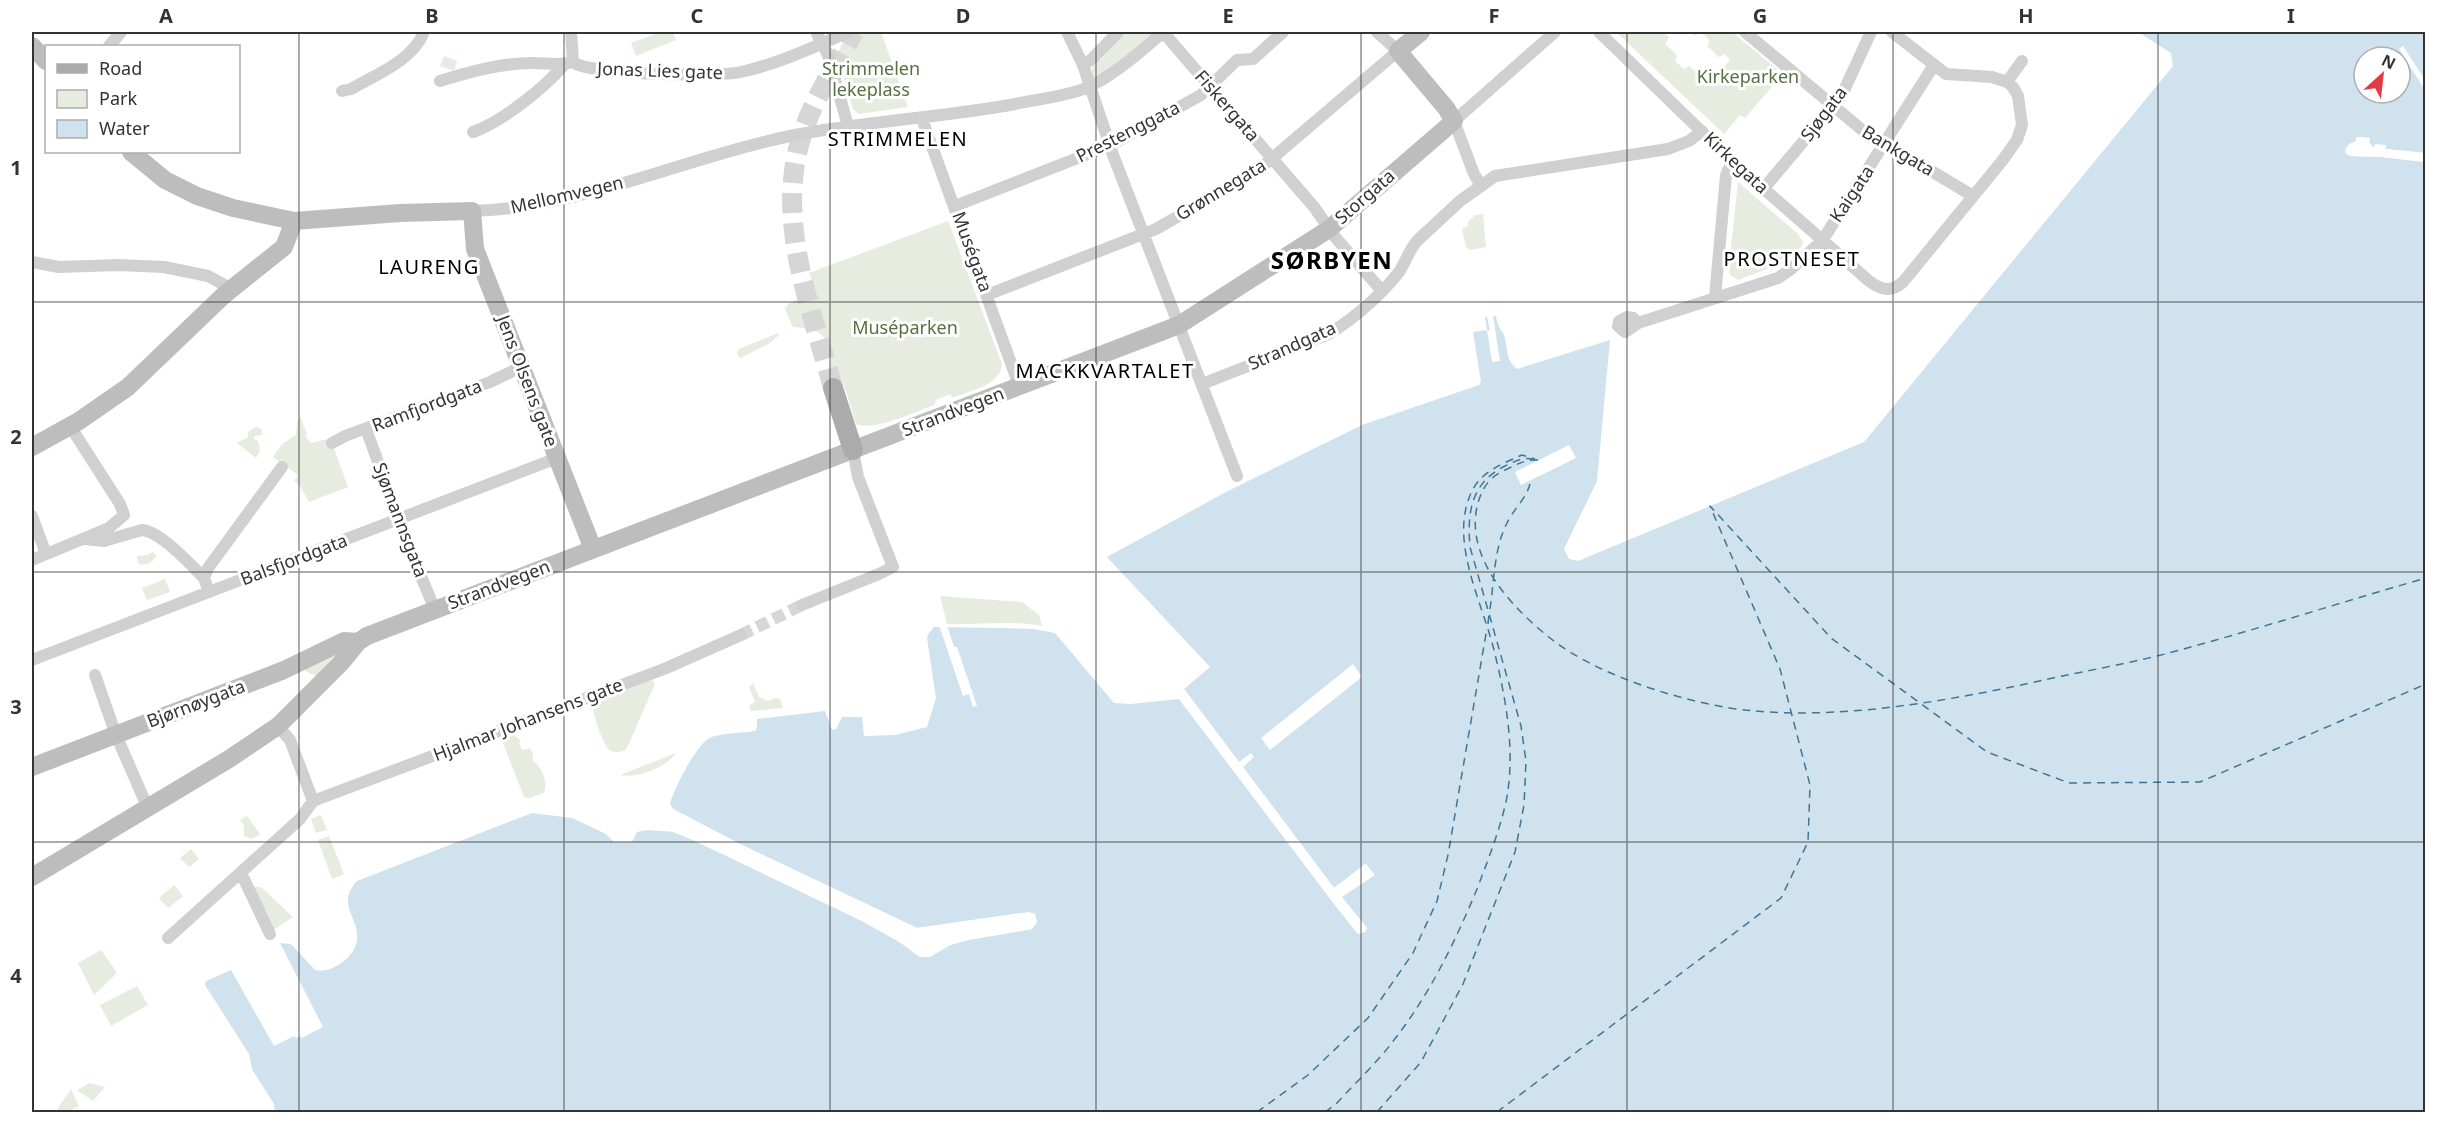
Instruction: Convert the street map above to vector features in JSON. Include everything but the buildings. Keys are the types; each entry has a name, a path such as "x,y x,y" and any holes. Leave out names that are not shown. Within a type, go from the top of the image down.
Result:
{"main road":[{"path":"833,388 853,450"}],"street":[{"path":"110,45 121,32"},
{"path":"342,91 351,89 400,60 417,46 424,32"},
{"name":"Jonas Lies gate","path":"569,63 571,32"},
{"path":"816,32 822,43 848,126"},
{"name":"Jonas Lies gate","path":"440,81 491,67 531,63 569,63 585,68 632,73 725,74 757,68 848,32"},
{"path":"1067,32 1083,65 1089,87 1237,476"},
{"path":"1083,65 1092,60 1118,32"},
{"name":"Fiskergata","path":"1163,32 1382,291"},
{"name":"Mellomvegen","path":"132,153 165,180 197,196 233,208 294,221 400,213 497,210 560,201 755,144 848,126 922,119 1042,99 1089,87 1130,59 1163,32"},
{"name":"Prestenggata","path":"955,206 1111,145 1201,95 1237,60 1253,59 1283,32"},
{"path":"1377,32 1398,51 1446,108 1454,121 1480,184"},
{"name":"Grønnegata","path":"987,295 1156,229 1256,172 1421,32"},
{"name":"Storgata","path":"1019,386 1179,325 1329,229 1555,32"},
{"name":"Kirkegata","path":"1599,32 1732,160 1822,241 1880,288 1896,288 1903,282 1973,196"},
{"name":"Bankgata","path":"1745,32 1833,107 1882,145 1898,151 1973,196"},
{"name":"Sjøgata","path":"1764,188 1840,98 1871,32"},
{"path":"1892,32 1946,74 1992,77 2007,82 2017,92 2022,125 2015,142 1973,196"},
{"path":"32,46 45,60"},
{"path":"2007,82 2022,62"},
{"path":"473,132 489,125 509,111 569,63"},
{"name":"Kaigata","path":"1638,323 1715,297 1739,292 1779,277 1822,241 1934,65"},
{"name":"Muségata","path":"922,119 1019,386"},
{"name":"Strandgata","path":"1202,384 1329,334 1382,291 1408,259 1413,245 1418,240 1480,184 1495,176 1672,148 1689,141 1702,131"},
{"path":"1715,297 1726,175 1732,160"},
{"name":"Jens Olsens gate","path":"472,211 475,249 593,549"},
{"path":"32,447 100,408 128,387 232,289 284,247 294,221"},
{"path":"32,262 59,267 118,264 164,267 208,276 232,289"},
{"name":"Ramfjordgata","path":"332,443 345,436 490,382 521,367"},
{"name":"Strandvegen","path":"32,877 147,806 229,759 278,726 340,664 358,642 369,636 1019,386"},
{"path":"32,560 113,525 121,519 124,513 70,426"},
{"name":"Sjømannsgata","path":"366,429 435,610"},
{"path":"802,604 893,567 858,477 853,450"},
{"name":"Balsfjordgata","path":"32,660 557,458"},
{"path":"204,578 214,558 282,467"},
{"path":"32,516 46,554"},
{"path":"85,539 104,541 144,530 159,538 204,578 209,592"},
{"name":"Hjalmar Johansens gate","path":"313,801 664,669 741,635"},
{"name":"Bjørnøygata","path":"32,767 302,662 344,641 358,642"},
{"path":"94,675 116,735 147,806"},
{"path":"168,938 300,819 313,801 290,740 278,726"},
{"path":"241,873 270,934"}],"green space":[{"path":"661,32 673,32 676,40 636,56 631,43"},
{"name":"Strimmelen lekeplass","path":"860,32 881,32 908,107 859,114 853,109 837,54 844,40"},
{"path":"1125,32 1155,32 1116,66 1098,76 1091,77 1093,63 1102,59 1106,53 1105,50"},
{"name":"Kirkeparken","path":"1616,32 1663,32 1669,37 1665,44 1677,55 1675,61 1684,69 1689,66 1702,77 1719,80 1730,59 1724,54 1719,57 1707,46 1710,41 1701,32 1732,32 1783,74 1745,118 1740,115 1724,134"},
{"path":"444,56 457,61 454,71 440,66"},
{"path":"1738,182 1798,234 1803,242 1801,247 1772,267 1738,280 1730,275 1729,266"},
{"path":"1483,214 1486,247 1470,250 1466,247 1462,229 1468,226 1468,222 1475,215"},
{"name":"Muséparken","path":"948,221 1002,364 1000,371 996,378 983,387 952,398 950,394 936,400 934,405 906,416 874,425 856,424 844,385 825,390 822,384 830,370 831,362 826,339 813,330 793,327 785,309 789,303 816,292 809,273"},
{"path":"778,333 779,335 770,343 740,358 737,353 739,349"},
{"path":"300,417 307,434 305,436 311,443 332,438 348,487 309,502 300,486 294,481 298,475 273,457 282,444 296,435 297,422"},
{"path":"256,427 262,429 262,435 254,436 254,439 258,441 260,451 256,458 237,443 248,437 248,432"},
{"path":"153,552 157,556 150,563 141,565 138,563 137,556"},
{"path":"165,579 170,592 147,600 142,588"},
{"path":"940,596 1022,602 1039,615 1042,626 1008,623 947,624"},
{"path":"339,651 316,676 305,671 306,669"},
{"path":"651,679 655,684 626,750 611,751 599,729 593,704 598,699"},
{"path":"753,683 759,697 768,701 780,699 783,708 751,711 749,705 755,702 749,687"},
{"path":"514,735 521,741 519,743 522,750 530,748 533,761 543,775 544,793 529,798 524,797 503,743 504,738"},
{"path":"676,753 666,763 651,771 635,775 620,775"},
{"path":"321,815 327,830 316,833 311,819"},
{"path":"247,816 260,834 252,839 244,836 244,826 240,820"},
{"path":"329,836 344,874 332,879 318,840"},
{"path":"191,849 199,859 189,867 180,858"},
{"path":"174,885 183,896 168,908 159,898"},
{"path":"251,887 261,887 293,917 273,930"},
{"path":"101,950 117,973 94,995 78,963"},
{"path":"137,986 148,1005 111,1026 100,1005"},
{"path":"90,1083 105,1087 93,1101 77,1090"},
{"path":"71,1089 79,1106 67,1112 56,1111"}],"water":[{"path":"2138,32 2425,32 2425,153 2385,149 2375,144 2374,149 2369,142 2370,138 2357,137 2356,141 2345,150 2351,156 2425,162 2425,1112 275,1112 274,1104 252,1069 249,1054 205,985 206,981 231,970 274,1046 294,1036 302,1038 323,1027 280,943 291,944 315,970 322,971 335,967 352,952 357,940 348,897 357,881 532,813 572,818 606,834 614,842 632,842 637,832 647,830 676,832 862,921 901,943 920,957 930,957 950,945 968,940 1032,929 1036,917 1022,913 917,928 740,844 673,809 670,804 686,769 708,739 755,731 757,719 825,711 832,730 836,729 842,717 862,717 864,736 895,735 927,727 936,698 927,638 934,627 1033,629 1055,633 1114,703 1131,704 1179,699 1358,933 1367,928 1341,897 1374,875 1365,864 1334,888 1184,689 1210,667 1107,557 1226,492 1362,425 1479,385 1481,382 1473,332 1487,330 1485,317 1496,316 1505,338 1508,357 1517,369 1610,340 1597,481 1564,549 1569,559 1578,561 1864,442 2173,66 2171,53"}],"pier":[{"path":"2032,32 2040,32 2040,34 2102,32 2034,42"},
{"path":"2412,60 2425,80 2425,90 2412,70"},
{"path":"2356,137 2370,138 2369,142 2374,148 2375,144 2386,145 2386,149 2425,153 2426,156 2385,152 2378,147 2374,151 2366,141 2359,141 2348,150 2352,154 2381,154 2426,159 2425,162 2346,154 2345,150 2349,144 2356,141"},
{"path":"1493,316 1500,361 1492,362 1487,317"},
{"path":"1569,445 1576,458 1521,485 1515,472"},
{"path":"939,625 947,625 977,706 973,707 969,694 963,696"},
{"path":"1353,664 1362,677 1270,750 1261,738"},
{"path":"1184,689 1239,762 1251,753 1254,757 1243,767 1334,888 1366,864 1375,875 1342,897 1367,928 1365,932 1358,934 1337,908 1179,699 1180,696 1360,931 1363,928 1339,896 1370,874 1365,868 1332,890 1183,692"},
{"path":"670,804 673,809 740,844 917,928 1029,912 1035,914 1037,922 1032,929 968,940 950,945 930,957 920,957 901,943 862,921 703,844 668,830 647,830 650,827 668,827 704,841 864,919 903,940 921,954 928,954 967,937 1031,926 1033,918 1023,916 916,931 739,847 671,811 668,806"}],"ferry route":[{"path":"1325,1112 1336,1104 1380,1057 1419,1004 1460,928 1497,835 1509,783 1510,745 1494,650 1465,550 1466,510 1472,491 1487,473 1522,455 1535,459"},
{"path":"1377,1112 1421,1062 1463,984 1515,852 1524,805 1526,761 1521,726 1470,547 1469,522 1474,500 1485,481 1511,463 1521,459 1532,459"},
{"path":"1538,460 1515,465 1496,475 1486,485 1478,503 1475,523 1478,542 1484,561 1507,596 1535,626 1550,638 1594,665 1620,677 1676,696 1731,708 1790,713 1825,713 1896,707 1966,696 2165,654 2426,578"},
{"path":"1490,609 1502,535 1530,484"},
{"path":"1497,1112 1781,898 1808,842 1810,785 1780,669 1710,506 1831,638 1987,752 2069,783 2200,782 2426,684"},
{"path":"1488,624 1489,614"},
{"path":"1257,1112 1308,1075 1368,1018 1413,953 1437,901 1448,855 1487,628"}],"tunnel":[{"path":"833,388 798,259 793,227 792,194 795,162 804,129 821,92 854,32"},
{"path":"741,635 802,605"}],"district":[{"name":"STRIMMELEN","path":"898,139"},
{"name":"PROSTNESET","path":"1792,259"},
{"name":"SØRBYEN","path":"1332,261"},
{"name":"LAURENG","path":"429,267"},
{"name":"MACKKVARTALET","path":"1105,371"}]}
